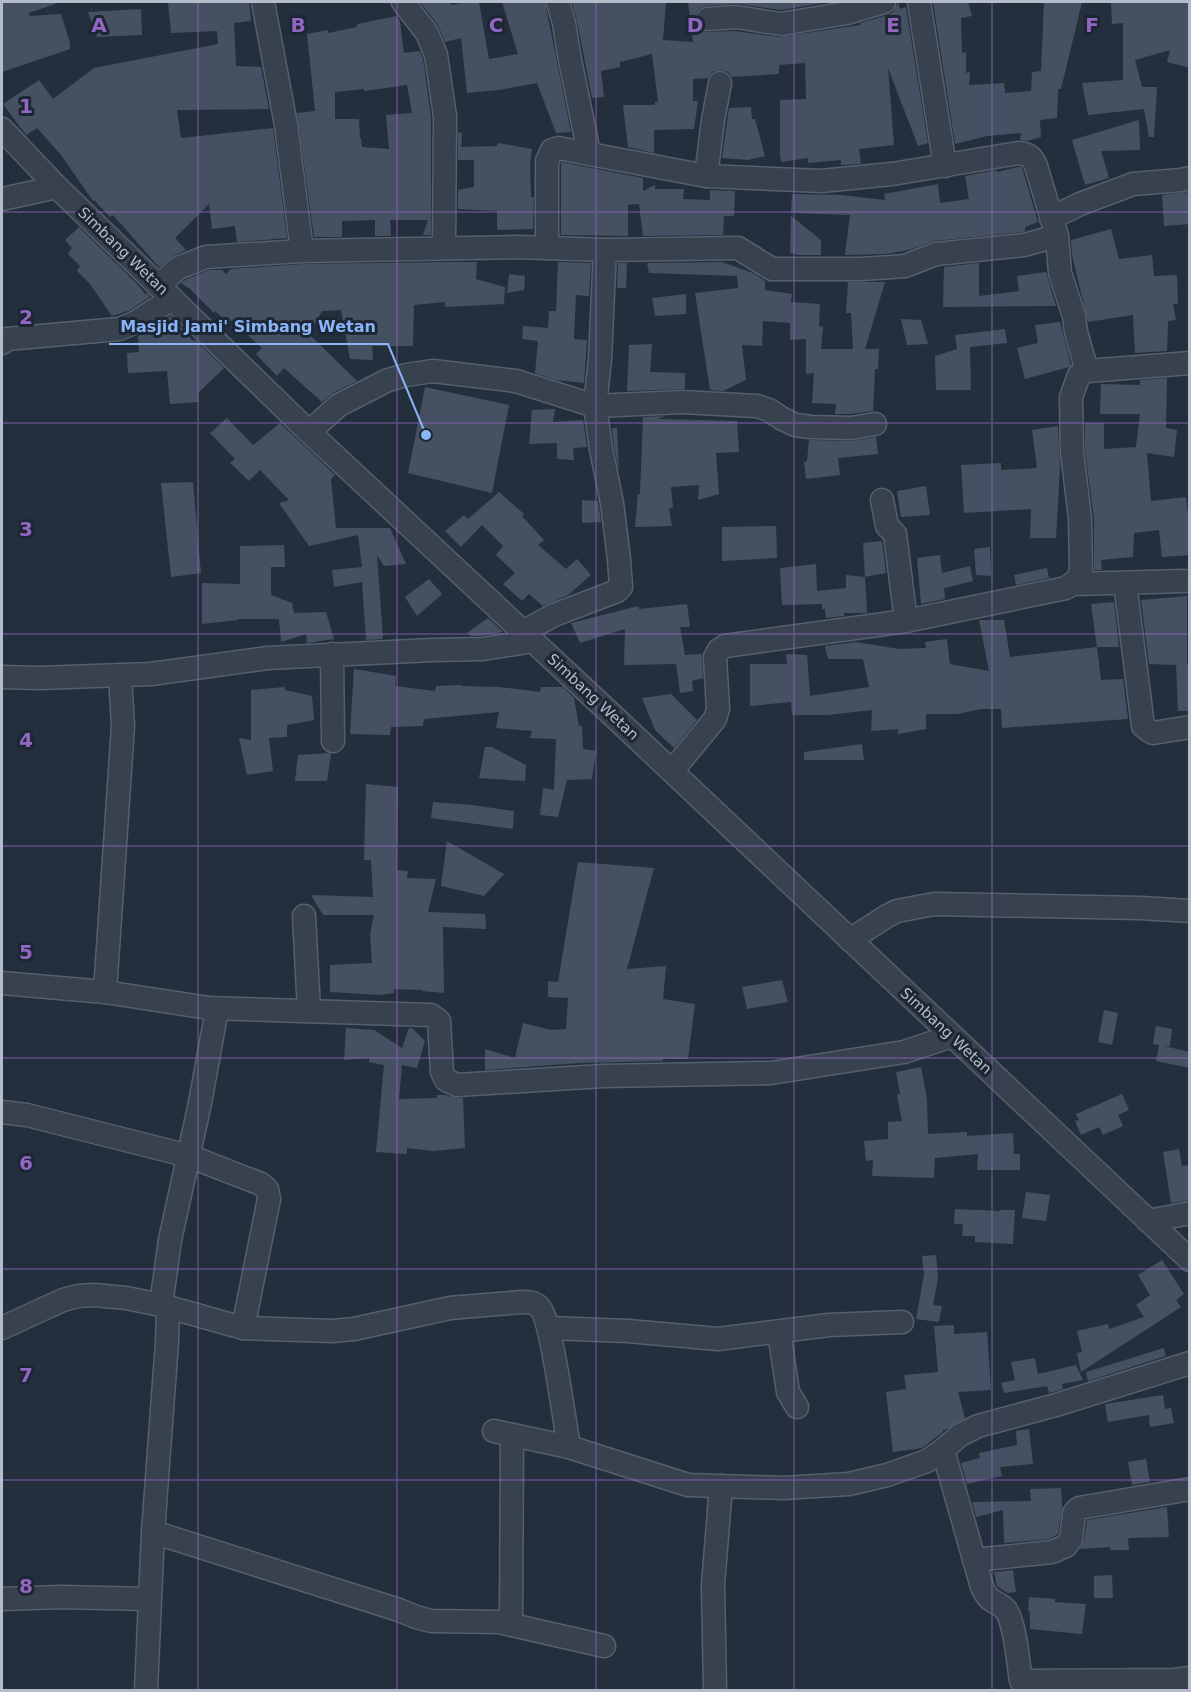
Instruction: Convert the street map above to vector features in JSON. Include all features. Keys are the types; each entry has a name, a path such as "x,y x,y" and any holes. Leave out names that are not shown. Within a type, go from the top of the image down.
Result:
{"street":[{"path":"263,2 286,125 302,251"},
{"path":"403,2 427,33 436,55 445,116 444,248"},
{"path":"558,2 589,153"},
{"path":"708,19 735,9 781,24 847,13 884,2"},
{"path":"919,2 945,166"},
{"path":"706,176 720,83"},
{"name":"Simbang Wetan","path":"2,129 57,187 309,432 1190,1260"},
{"path":"547,248 547,161 552,150 558,148 706,176 820,181 892,174 1018,153 1026,154 1033,158 1054,227 1060,273 1074,316 1087,371"},
{"path":"2,343 7,339 119,329 134,323 165,292 178,268 206,257 302,251 444,248 517,247 605,250 738,248 772,269 862,269 905,266 936,254 1024,245 1054,227 1080,204 1133,184 1190,178"},
{"path":"2,199 57,187"},
{"path":"2,677 151,674 268,658 483,649 528,637 544,620 617,591 621,587 619,559 596,406 605,250"},
{"path":"672,771 715,719 718,709 715,657 725,646 906,621 1066,588 1073,584 1081,571 1081,528 1072,452 1071,397 1079,375 1087,371 1190,363"},
{"path":"309,432 339,405 388,380 433,371 516,381 596,406 682,402 757,406 795,424 811,427 851,428 875,424"},
{"path":"882,500 886,526 895,534 906,621"},
{"path":"1073,584 1185,581"},
{"path":"1125,583 1143,726 1153,733 1190,727"},
{"path":"332,654 333,741"},
{"path":"105,992 123,726 120,675"},
{"path":"850,940 897,911 934,904 1190,911"},
{"path":"304,916 309,1011"},
{"path":"2,983 105,992 209,1008 432,1015 439,1022 442,1072 447,1080 457,1085 603,1076 771,1072 904,1052 952,1036"},
{"path":"146,1690 153,1532 167,1342 164,1306 170,1240 189,1156 215,1019 214,1012 209,1008"},
{"path":"2,1112 27,1115 189,1156 261,1184 267,1189 269,1199 243,1328"},
{"path":"1148,1221 1190,1213"},
{"path":"2,1328 63,1300 94,1295 164,1306 243,1328 340,1331 450,1308 533,1303 541,1307 549,1328 570,1447"},
{"path":"549,1328 628,1331 718,1339 829,1325 902,1322"},
{"path":"779,1332 788,1392 796,1407"},
{"path":"511,1625 503,1433 570,1447 688,1485 783,1488 849,1484 887,1475 927,1461 960,1435 978,1426 1056,1405 1190,1363"},
{"path":"943,1450 982,1587 986,1596 1006,1610 1010,1620 1017,1647 1022,1686 1190,1678"},
{"path":"715,1690 713,1585 721,1486"},
{"path":"974,1560 1052,1552 1066,1546 1071,1539 1074,1513 1079,1508 1190,1489"},
{"path":"153,1532 431,1621 491,1622 604,1646"},
{"path":"2,1599 61,1597 149,1599"}],"building":[{"path":"2,2 55,2 55,4 29,13 29,16 61,14 70,49 2,72"},
{"path":"168,2 249,2 251,21 234,23 236,66 261,67 269,109 177,110 181,138 273,128 287,238 237,242 235,226 212,229 209,204 175,238 186,250 173,256 159,267 113,215 110,217 93,201 61,155 37,128 26,135 3,104 39,80 53,99 94,68 218,44 217,31 171,33"},
{"path":"420,2 451,2 451,5 479,2 489,59 518,54 502,2 545,2 571,132 556,133 537,83 467,93 461,38 445,42 438,25"},
{"path":"572,2 666,2 663,40 693,42 688,2 829,2 781,10 738,4 707,6 700,8 696,14 697,26 703,31 735,31 779,37 860,25 860,23 893,12 898,2 900,9 906,7 928,143 918,146 888,68 894,145 859,149 861,164 841,165 841,160 808,163 808,158 781,162 780,100 806,99 805,63 779,65 779,74 732,77 728,72 722,70 715,71 708,78 693,79 693,101 698,101 694,129 654,130 654,153 628,147 623,105 655,105 655,102 658,102 652,54 620,62 620,67 601,71 604,97 592,98"},
{"path":"933,2 968,2 972,16 961,18 962,53 966,52 966,73 970,72 969,85 1004,83 1005,93 1031,91 1032,72 1041,71 1044,2 1082,2 1061,89 1058,89 1057,118 1040,120 1041,137 1027,141 1020,140 1021,133 987,136 955,144"},
{"path":"1190,2 1190,68 1167,62 1170,50 1135,60 1142,87 1157,87 1154,137 1149,137 1144,109 1088,115 1082,83 1123,80 1123,23 1112,24 1111,3"},
{"path":"141,9 142,35 97,37 88,12"},
{"path":"397,16 400,21 404,53 420,51 423,59 431,117 431,235 423,235 428,220 390,220 391,236 375,236 375,220 342,221 342,237 314,237 297,113 315,111 307,34 328,30 328,33 357,27 357,24","holes":["407,85 412,113 386,115 389,149 362,147 359,119 335,119 335,92 364,89 364,91"]},
{"path":"751,107 752,119 755,119 765,156 748,160 722,158 729,108"},
{"path":"1139,120 1140,150 1101,151 1109,178 1085,185 1072,140"},
{"path":"458,132 462,133 461,147 497,146 498,143 532,149 530,165 531,197 534,197 533,229 497,230 497,211 458,209 458,190 474,187 474,160 458,160"},
{"path":"561,162 643,178 643,191 655,185 655,189 684,189 683,199 710,200 710,190 735,191 734,216 724,216 723,235 643,236 639,204 628,205 628,236 561,235"},
{"path":"1022,167 1038,222 1025,227 1025,231 1022,232 934,241 909,250 885,254 845,255 850,215 791,213 792,194 841,195 885,200 884,194 938,184 940,203 969,199 965,176"},
{"path":"1189,192 1190,224 1164,226 1162,195"},
{"path":"791,216 821,240 821,255 790,253"},
{"path":"79,227 150,297 128,311 112,316 90,284 77,271 80,266 68,254 72,248 65,240"},
{"path":"1111,229 1119,259 1152,255 1154,276 1177,275 1178,304 1173,304 1176,320 1168,321 1167,351 1135,353 1133,315 1088,322 1072,255 1071,240"},
{"path":"477,262 476,279 505,287 504,304 445,307 445,302 414,305 413,346 372,346 373,360 350,359 341,310 322,311 309,334 357,381 333,393 322,402 284,368 277,376 256,354 262,348 231,320 228,323 215,311 214,313 181,283 209,270 222,270 226,274 231,269 303,264"},
{"path":"558,262 591,263 589,296 576,295 574,339 587,340 584,383 556,380 535,373 538,341 522,339 523,326 548,328 549,311 556,311"},
{"path":"722,262 753,273 765,281 765,290 792,294 791,302 820,304 819,326 823,327 821,349 853,349 851,313 846,313 848,282 885,282 865,349 879,349 878,369 875,369 873,411 835,414 836,404 812,403 814,373 806,374 806,339 790,340 790,323 763,321 762,346 742,345 746,380 723,391 710,390 695,293 738,288 737,276 649,273 647,263"},
{"path":"618,263 627,263 626,288 617,288"},
{"path":"979,263 979,296 1019,291 1017,276 1046,272 1056,306 943,307 944,267"},
{"path":"509,274 525,276 524,290 507,293"},
{"path":"686,294 686,314 655,316 652,298"},
{"path":"170,316 192,340 195,340 224,368 198,393 199,402 170,404 167,371 128,373 127,353 139,352 138,336"},
{"path":"901,319 921,320 928,344 907,345"},
{"path":"1060,322 1071,365 1025,379 1017,348 1038,343 1035,325"},
{"path":"1005,329 1007,343 970,347 971,390 936,390 935,356 957,349 955,335"},
{"path":"652,344 650,372 685,373 685,389 627,391 629,345"},
{"path":"1167,378 1166,428 1177,430 1174,457 1147,453 1151,501 1186,497 1190,555 1162,557 1159,530 1134,533 1133,557 1101,560 1102,570 1094,570 1094,518 1085,451 1085,423 1104,423 1104,449 1136,447 1140,414 1100,414 1101,384 1140,385 1140,380"},
{"path":"425,387 509,405 492,493 408,473"},
{"path":"555,409 553,422 583,420 587,447 573,448 574,460 557,459 557,443 529,444 532,410"},
{"path":"665,416 658,419 737,421 739,452 716,453 719,494 698,500 699,485 671,487 673,508 669,508 672,526 635,527 638,494 640,494 643,417"},
{"path":"227,418 253,445 280,423 335,475 331,479 336,528 390,528 406,564 384,566 377,555 383,639 366,640 362,582 334,587 332,570 362,567 358,535 309,546 279,503 289,500 260,470 249,481 230,463 235,459 210,433"},
{"path":"1058,426 1060,466 1056,538 1030,538 1031,509 964,513 961,465 1001,463 1001,470 1037,468 1032,430"},
{"path":"612,428 617,428 619,472 614,447"},
{"path":"876,437 878,454 838,458 840,475 806,479 804,462 807,461 809,440 851,441"},
{"path":"193,482 201,573 171,577 161,483"},
{"path":"926,486 930,515 901,517 897,491"},
{"path":"499,492 524,514 522,516 544,540 538,545 566,569 577,559 591,575 568,595 543,606 529,594 522,601 503,584 515,573 496,555 503,546 482,525 461,547 445,531 464,515 468,519"},
{"path":"582,500 598,501 601,522 582,523"},
{"path":"776,526 777,558 722,561 722,527"},
{"path":"882,541 886,573 865,577 863,543"},
{"path":"284,545 285,567 271,567 271,595 292,603 294,613 326,612 334,639 307,643 306,634 281,642 279,619 238,619 202,624 202,583 240,584 240,546"},
{"path":"990,547 991,576 976,575 974,549"},
{"path":"940,555 942,573 970,566 973,581 944,588 945,599 921,604 917,558"},
{"path":"816,564 817,591 846,588 846,575 865,577 867,613 844,613 844,616 826,618 822,604 782,605 780,568"},
{"path":"1047,568 1049,578 1016,585 1014,575"},
{"path":"429,579 442,594 417,616 405,597"},
{"path":"1187,596 1190,711 1178,711 1176,665 1149,664 1141,600"},
{"path":"1114,602 1119,647 1097,647 1091,604"},
{"path":"687,604 690,627 680,627 685,655 702,654 703,678 692,681 693,691 680,693 676,664 624,665 625,629 580,643 571,623 638,606 639,609"},
{"path":"488,618 503,632 482,636 471,636 467,633"},
{"path":"979,620 1004,620 1010,657 1097,647 1101,680 1123,679 1128,719 1002,728 1001,709 981,709 958,714 926,714 926,729 898,734 898,729 871,731 872,710 827,715 792,715 791,702 750,706 750,664 787,664 786,654 807,655 810,696 869,687 863,659 828,659 825,646 856,642 899,649 926,648 925,642 947,639 950,664 989,671"},
{"path":"354,669 396,676 395,686 435,691 436,686 461,685 540,692 541,687 563,687 574,698 579,726 582,726 583,749 596,751 592,779 567,780 558,817 540,815 543,788 554,790 556,739 530,738 532,731 496,728 499,712 424,719 423,726 391,727 390,735 350,734"},
{"path":"285,687 285,690 312,696 314,720 287,725 287,737 269,738 273,771 247,775 239,738 251,740 251,690"},
{"path":"671,694 697,720 674,748 655,730 642,698"},
{"path":"862,744 864,760 804,760 804,752"},
{"path":"485,747 492,747 526,765 525,781 479,778"},
{"path":"331,754 327,781 295,781 298,755"},
{"path":"366,784 398,787 397,870 408,871 407,878 436,879 428,912 485,914 486,929 443,927 444,993 394,989 394,993 380,995 330,992 330,965 372,963 370,934 374,915 323,915 311,895 373,897 371,860 364,860"},
{"path":"433,802 514,811 513,829 431,818"},
{"path":"447,841 504,874 484,896 441,886"},
{"path":"578,862 654,868 627,969 666,966 663,999 695,1004 688,1059 580,1063 485,1070 485,1049 515,1058 523,1023 551,1030 566,1029 568,998 548,997 548,981 558,982"},
{"path":"782,980 788,1002 747,1009 742,987"},
{"path":"1104,1010 1118,1013 1112,1045 1098,1042"},
{"path":"1156,1026 1172,1029 1170,1046 1164,1046 1190,1052 1190,1068 1156,1061 1159,1045 1153,1044"},
{"path":"346,1028 374,1030 402,1048 409,1028 412,1028 425,1041 417,1068 402,1065 399,1099 437,1098 437,1095 463,1098 465,1148 433,1151 407,1148 407,1154 376,1152 384,1065 369,1062 369,1058 344,1060"},
{"path":"921,1067 927,1099 928,1134 967,1132 967,1136 1013,1133 1014,1154 1020,1154 1020,1170 977,1170 978,1154 935,1158 934,1178 872,1176 873,1160 866,1161 864,1141 888,1139 888,1122 902,1121 897,1095 900,1094 896,1072"},
{"path":"1122,1094 1129,1110 1118,1115 1123,1126 1103,1135 1099,1127 1081,1135 1075,1121 1079,1120 1076,1114"},
{"path":"1179,1149 1182,1166 1190,1165 1190,1200 1171,1203 1163,1152"},
{"path":"1026,1192 1050,1195 1046,1221 1022,1218"},
{"path":"955,1209 1015,1210 1013,1244 975,1242 975,1236 962,1236 963,1224 954,1224"},
{"path":"936,1255 938,1278 933,1305 942,1306 939,1322 916,1319 924,1275 922,1256"},
{"path":"1162,1260 1184,1294 1176,1300 1181,1307 1081,1372 1077,1353 1082,1352 1077,1331 1108,1324 1109,1329 1144,1317 1136,1305 1150,1295 1138,1275"},
{"path":"954,1325 954,1334 987,1332 991,1390 958,1392 965,1418 943,1430 922,1448 893,1452 886,1392 906,1389 904,1375 938,1372 934,1326"},
{"path":"1164,1348 1166,1356 1088,1381 1086,1372"},
{"path":"1035,1358 1038,1374 1076,1365 1083,1380 1062,1384 1063,1389 1049,1393 1047,1386 1004,1393 1001,1383 1015,1380 1011,1362"},
{"path":"1163,1395 1165,1409 1171,1408 1174,1423 1150,1427 1149,1415 1108,1422 1105,1404"},
{"path":"1029,1429 1033,1464 1000,1467 1002,1476 967,1484 961,1463 980,1458 979,1453 1017,1445 1016,1431"},
{"path":"1146,1459 1150,1482 1132,1485 1128,1462"},
{"path":"1061,1488 1062,1507 1058,1534 1049,1539 1004,1543 1003,1510 976,1517 972,1502 1031,1501 1030,1489"},
{"path":"1167,1507 1169,1537 1128,1538 1129,1550 1110,1550 1110,1547 1080,1549 1084,1541 1087,1520"},
{"path":"1013,1570 1016,1592 1007,1593 997,1586 994,1572"},
{"path":"1112,1575 1113,1598 1094,1598 1094,1576"},
{"path":"1029,1597 1086,1604 1082,1634 1030,1629"}],"place":[{"name":"Masjid Jami' Simbang Wetan","path":"426,435"}]}
